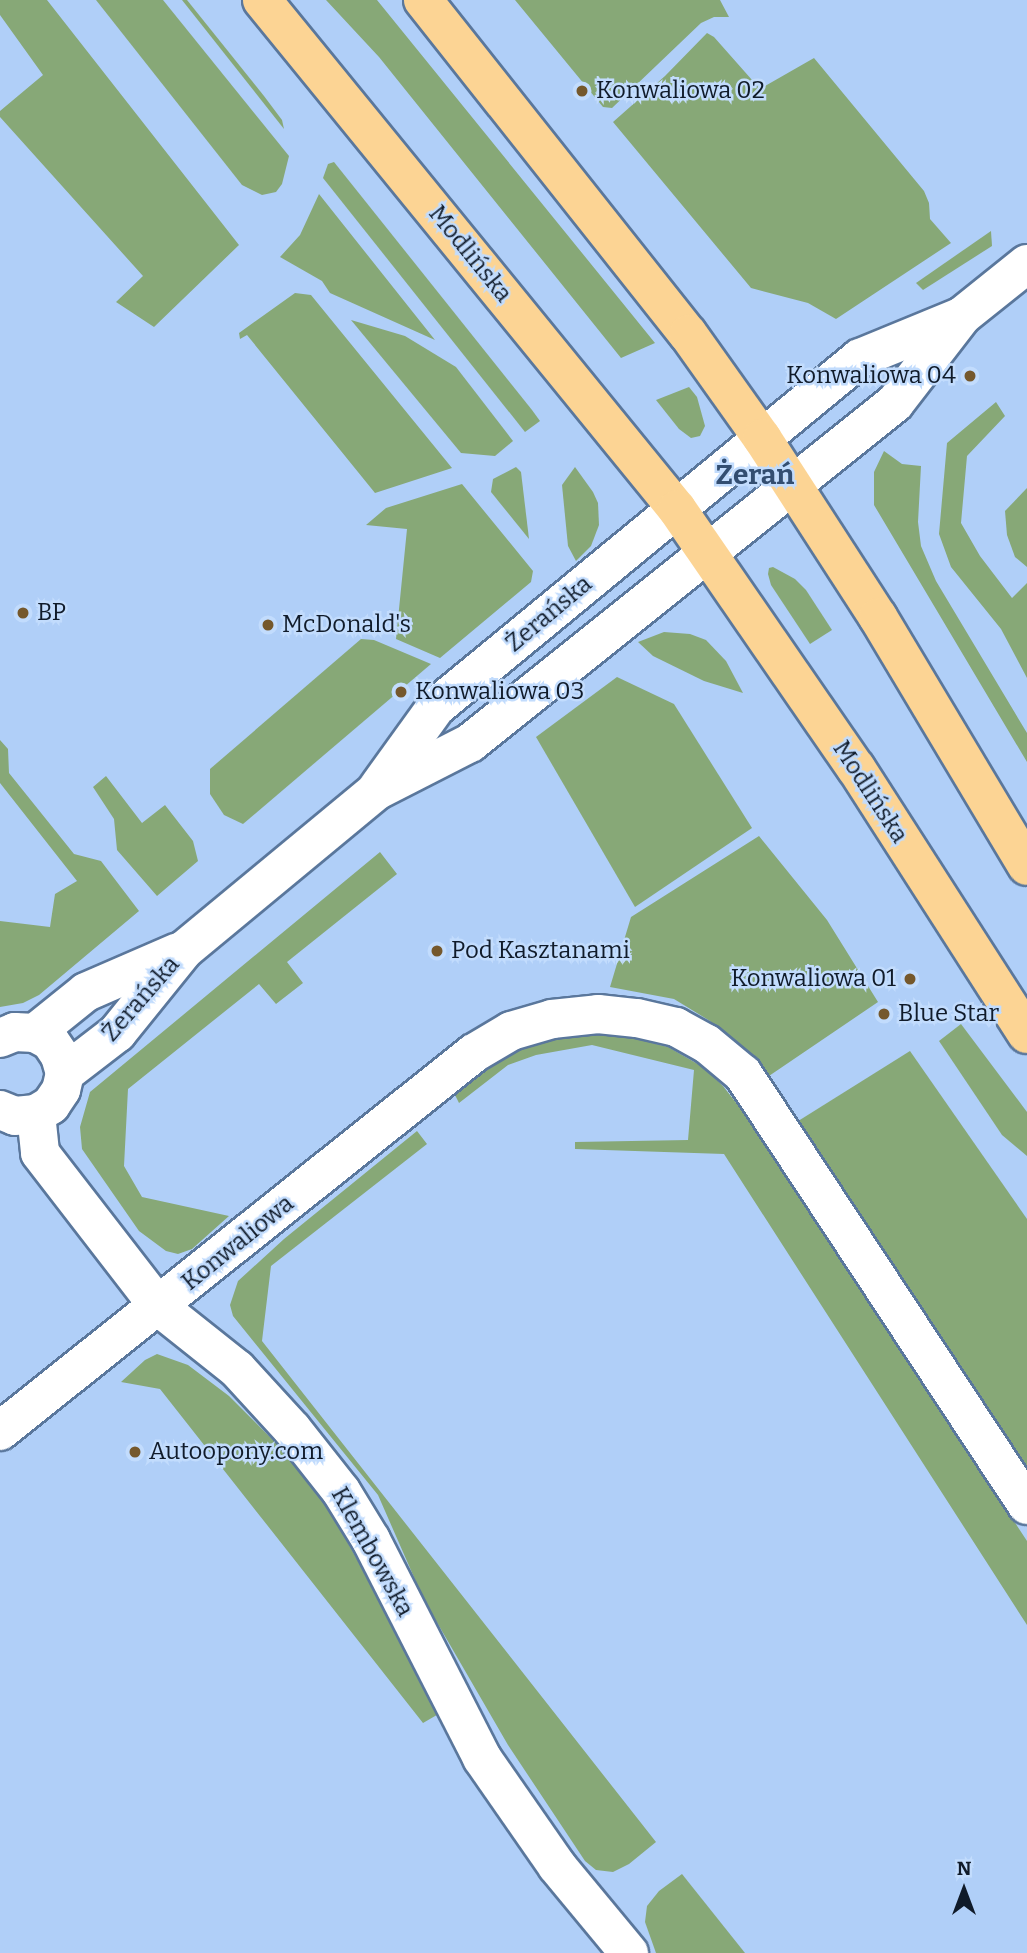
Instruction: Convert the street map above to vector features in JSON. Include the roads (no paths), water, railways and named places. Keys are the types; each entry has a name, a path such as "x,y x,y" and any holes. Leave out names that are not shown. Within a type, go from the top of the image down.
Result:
{"main road":[{"name":"Modlińska","path":"262,0 677,509 856,768 1027,1034"},
{"path":"424,0 688,334 762,438 878,617 1027,866"}],"street":[{"path":"709,554 895,403 962,316 1027,264"},
{"path":"677,509 860,358 962,316"},
{"name":"Żerańska","path":"376,791 436,707 677,509"},
{"name":"Żerańska","path":"65,1073 117,1033 184,950 376,791 470,743 709,554"},
{"name":"Żerańska","path":"17,1035 86,992 184,950"},
{"name":"Konwaliowa","path":"0,1431 159,1307 474,1053 511,1031 552,1019 598,1014 636,1018 676,1027 707,1044 743,1074 1027,1505"},
{"path":"17,1035 50,1041 61,1056 65,1073 61,1090 51,1105 18,1112"},
{"name":"Klembowska","path":"18,1112 40,1153 159,1307 237,1369 292,1429 341,1491 371,1540 482,1758 557,1866 629,1953"}],"place":[{"name":"Konwaliowa 02","path":"582,91"},
{"name":"Konwaliowa 04","path":"970,376"},
{"name":"BP","path":"23,613"},
{"name":"McDonald's","path":"268,625"},
{"name":"Konwaliowa 03","path":"401,692"},
{"name":"Pod Kasztanami","path":"437,951"},
{"name":"Konwaliowa 01","path":"910,979"},
{"name":"Blue Star","path":"884,1014"},
{"name":"Autoopony.com","path":"135,1452"}],"district":[{"name":"Żerań","path":"755,475"}]}
